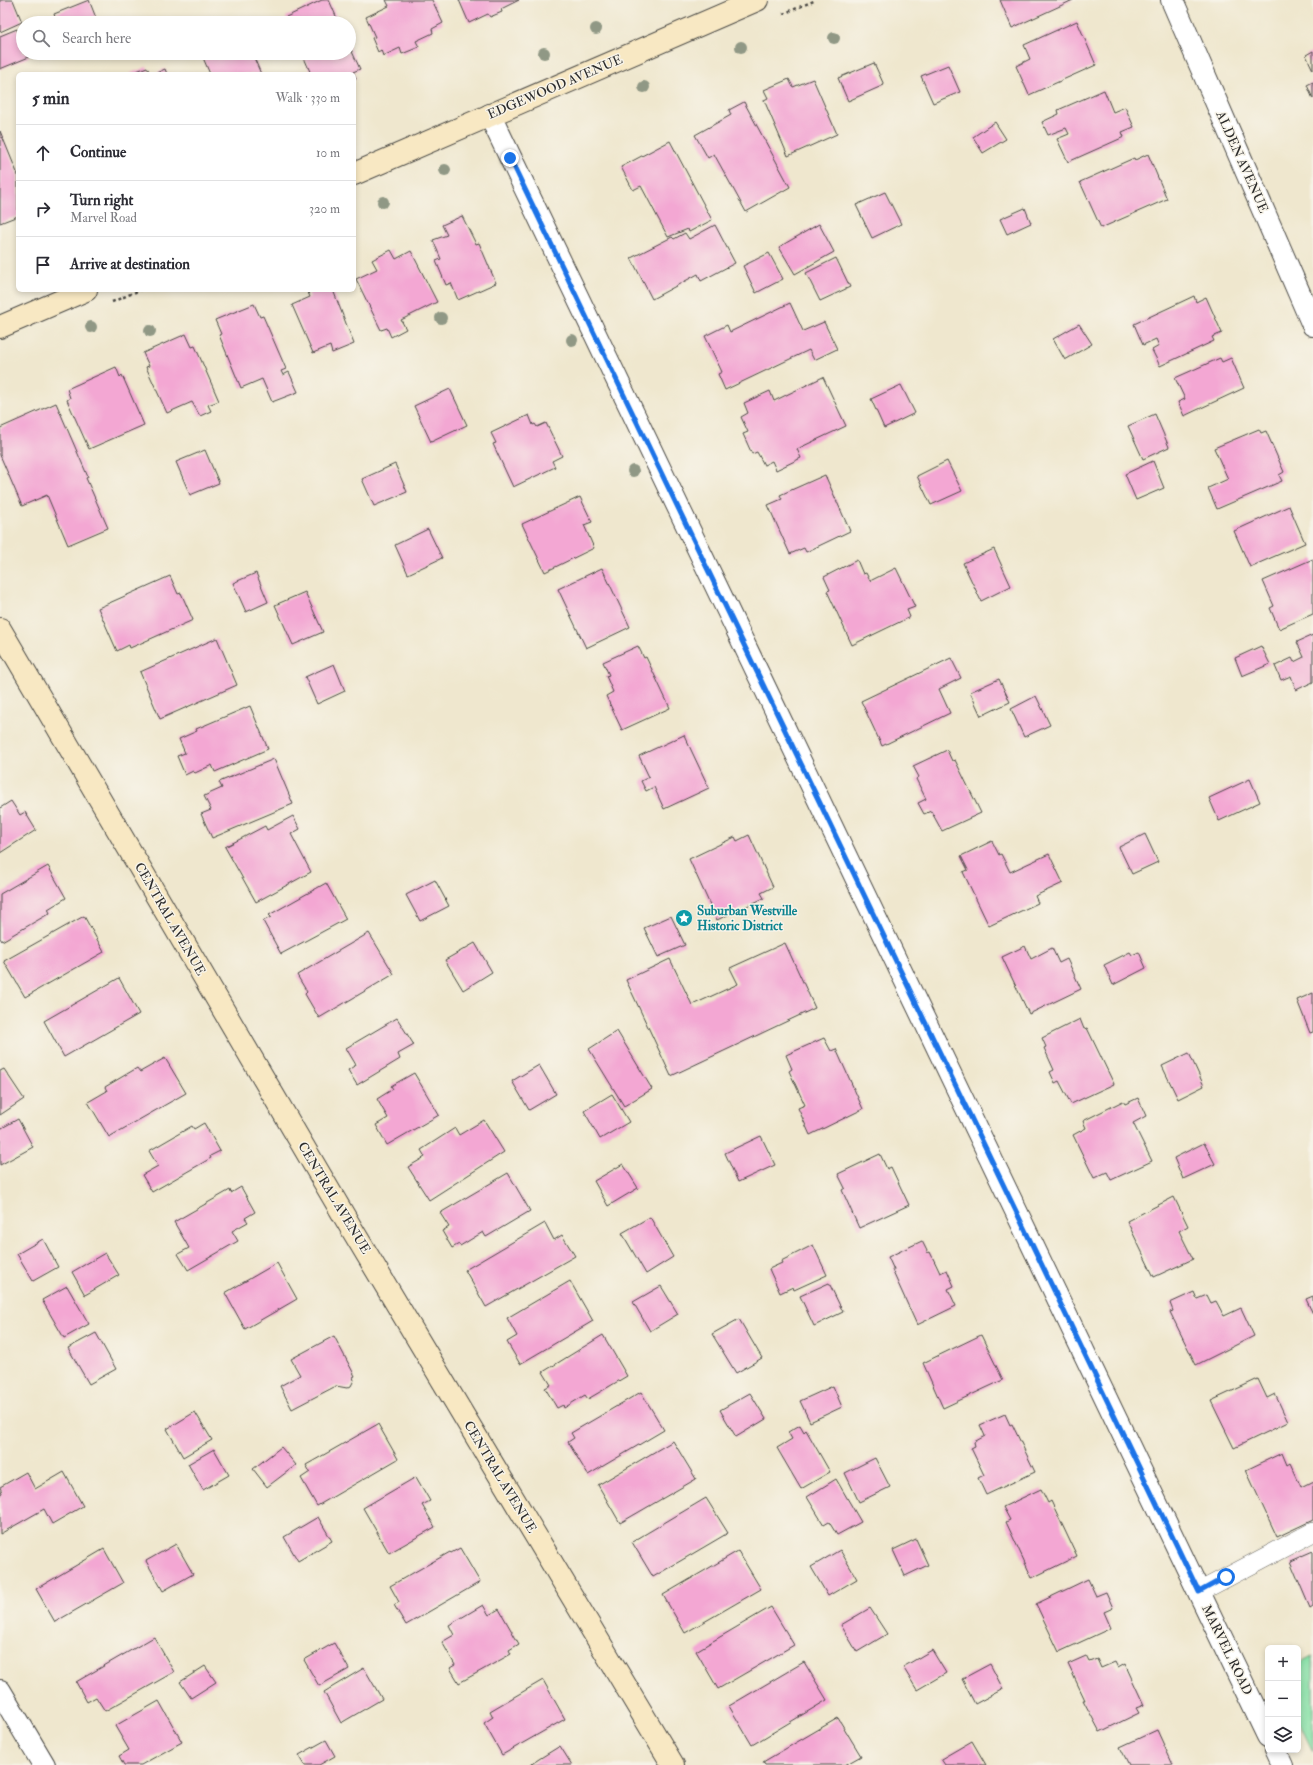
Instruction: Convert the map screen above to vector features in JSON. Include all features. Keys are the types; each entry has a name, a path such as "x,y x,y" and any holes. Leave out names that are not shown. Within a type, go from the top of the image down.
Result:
{"street":[{"name":"EDGEWOOD AVENUE","path":"356,173 757,0"},
{"name":"ALDEN AVENUE","path":"1172,0 1313,324"},
{"name":"MARVEL ROAD","path":"490,115 1265,1730"},
{"path":"0,327 81,292"},
{"name":"CENTRAL AVENUE","path":"0,629 354,1232 673,1765"},
{"path":"0,1691 44,1765"},
{"path":"1276,1753 1282,1765"}],"lane":[{"path":"1199,1592 1313,1532"}],"green space":[{"path":"1313,1656 1313,1752 1301,1726 1301,1662"}],"building":[{"path":"0,0 13,0 20,16 16,16 16,25 0,32"},
{"path":"89,0 95,16 55,16 54,14"},
{"path":"322,0 329,0 336,16 288,16"},
{"path":"386,0 432,0 443,23 432,29 433,33 416,41 419,47 402,54 400,48 383,56 381,50 378,52 372,38 375,37 366,17 389,6"},
{"path":"459,0 519,0 501,9 502,12 490,17 488,14 469,23"},
{"path":"1000,0 1073,0 1012,28"},
{"path":"1077,21 1096,65 1029,95 1016,66 1030,59 1024,45"},
{"path":"16,29 16,60 22,60 0,69 0,36"},
{"path":"1313,51 1313,70 1306,55"},
{"path":"204,60 255,60 260,72 209,72"},
{"path":"305,60 356,60 360,69 353,72 310,72"},
{"path":"874,63 884,85 848,101 838,78"},
{"path":"948,65 960,92 933,103 921,76"},
{"path":"147,67 149,72 134,72"},
{"path":"165,69 166,72 158,72"},
{"path":"789,79 793,87 813,79 837,134 788,156 764,100 768,98 764,90"},
{"path":"1313,82 1313,99 1307,85"},
{"path":"1104,90 1113,112 1125,107 1134,127 1122,132 1124,137 1068,162 1057,139 1069,134 1066,128 1048,135 1042,122 1059,114 1058,110"},
{"path":"744,102 790,187 746,212 714,154 708,158 695,135 731,115 729,110"},
{"path":"995,122 1006,139 983,153 973,137"},
{"path":"0,131 16,170 16,217 0,223"},
{"path":"670,141 712,220 689,232 688,229 668,237 641,186 633,190 621,167"},
{"path":"1148,154 1167,199 1101,228 1080,182 1134,158 1135,160"},
{"path":"885,192 901,224 872,238 856,205"},
{"path":"1025,208 1031,223 1007,234 1000,219"},
{"path":"462,216 476,244 479,243 496,283 458,300 451,283 446,285 436,261 441,259 433,240 447,235 442,225"},
{"path":"819,224 834,252 795,274 779,247"},
{"path":"715,225 735,263 701,281 698,274 652,299 631,258 672,237 674,239 685,233 689,239"},
{"path":"391,250 396,259 411,251 437,302 401,320 406,329 391,337 387,328 381,330 356,279 377,269 372,260"},
{"path":"769,253 783,279 756,293 743,266"},
{"path":"836,258 850,287 820,301 806,273"},
{"path":"308,292 334,292 354,344 332,353 330,346 313,353 292,305 310,297"},
{"path":"1194,296 1196,302 1206,297 1222,333 1212,337 1214,341 1160,366 1152,350 1159,346 1156,339 1143,345 1134,324"},
{"path":"790,303 803,331 824,322 837,349 814,360 809,350 725,390 718,374 722,372 705,336 727,325 730,332"},
{"path":"254,304 260,317 263,316 286,369 281,371 283,375 289,372 298,392 272,402 262,379 241,388 219,335 221,334 215,320"},
{"path":"1079,324 1092,344 1065,360 1053,339"},
{"path":"186,334 192,347 195,346 219,401 208,405 211,411 200,416 192,402 167,413 146,367 149,366 143,353"},
{"path":"1220,358 1222,362 1231,358 1244,388 1184,416 1178,402 1185,399 1175,378"},
{"path":"116,367 120,377 122,375 144,425 89,449 67,400 70,398 67,389"},
{"path":"823,377 846,426 797,449 801,458 776,470 772,461 764,465 757,452 752,454 743,434 748,432 741,417 748,413 744,403 770,391 774,401"},
{"path":"901,385 915,413 884,428 871,399"},
{"path":"450,389 467,425 431,442 414,406"},
{"path":"56,403 108,528 68,545 47,495 22,506 0,455 0,428"},
{"path":"1155,414 1169,447 1143,459 1128,426"},
{"path":"529,415 533,425 535,424 537,427 546,423 562,456 552,461 555,467 513,487 493,444 496,443 491,433"},
{"path":"1259,429 1261,433 1266,431 1284,472 1279,475 1282,481 1217,509 1208,488 1228,479 1214,448"},
{"path":"205,450 219,483 190,495 176,462"},
{"path":"947,461 962,491 931,505 917,476"},
{"path":"1153,461 1164,488 1136,500 1125,474"},
{"path":"395,464 407,492 374,506 362,479"},
{"path":"825,475 850,531 806,552 804,548 790,554 768,505 782,499 780,495"},
{"path":"580,497 592,522 584,525 594,548 545,572 522,524"},
{"path":"1289,506 1305,543 1250,567 1234,531"},
{"path":"428,529 442,558 408,574 395,545"},
{"path":"994,549 1011,586 981,601 963,563"},
{"path":"1313,559 1313,614 1279,629 1270,608 1274,606 1263,581"},
{"path":"857,560 863,574 866,573 870,581 896,568 915,607 907,610 910,617 852,645 827,591 830,590 824,577"},
{"path":"602,568 630,627 586,648 558,589"},
{"path":"256,573 268,602 246,612 233,583"},
{"path":"170,576 178,594 181,593 193,620 130,648 129,645 117,651 98,608"},
{"path":"305,592 323,632 293,645 275,605"},
{"path":"1313,635 1313,682 1296,690 1291,676 1281,680 1275,666 1292,658 1294,662 1304,657 1297,642"},
{"path":"217,638 237,685 160,719 140,672"},
{"path":"638,646 644,658 646,657 670,708 622,730 606,696 613,692 606,676 609,675 603,662"},
{"path":"1261,646 1270,664 1242,676 1235,658"},
{"path":"951,658 961,678 939,689 950,713 882,746 861,701"},
{"path":"334,664 345,691 317,704 305,677"},
{"path":"999,679 1010,702 981,716 970,692"},
{"path":"1036,696 1050,725 1024,737 1011,709"},
{"path":"250,706 268,749 215,772 212,765 195,773 193,771 185,775 177,756 185,753 179,739 197,731 196,729"},
{"path":"684,735 709,788 664,809 654,787 646,791 641,781 649,777 639,756"},
{"path":"947,750 952,761 955,760 981,813 942,831 931,811 924,814 918,803 926,799 916,779 919,777 913,766"},
{"path":"274,759 293,804 212,838 201,814 211,810 204,796 222,788 219,782"},
{"path":"1250,779 1260,802 1219,821 1209,798"},
{"path":"11,801 20,815 25,812 36,830 0,853 0,808"},
{"path":"293,816 300,829 291,834 311,872 256,902 225,847 265,826 267,830"},
{"path":"1145,834 1158,862 1132,874 1119,847"},
{"path":"749,835 773,887 761,893 764,898 717,920 689,859 735,837 737,841"},
{"path":"992,841 999,855 1001,854 1010,872 1049,854 1063,883 1035,896 1038,903 989,926 963,872 968,870 961,856"},
{"path":"48,866 66,898 48,909 50,913 2,941 0,938 0,894"},
{"path":"435,880 449,906 420,921 406,895"},
{"path":"326,883 346,919 281,954 263,921 271,917 269,915"},
{"path":"84,916 104,952 25,997 4,961"},
{"path":"671,916 685,945 658,957 644,928"},
{"path":"369,933 394,974 319,1018 305,994 307,992 297,975"},
{"path":"475,943 492,972 463,990 445,960"},
{"path":"785,943 815,1008 671,1076 626,980 670,959 692,1005 738,984 730,968"},
{"path":"1025,946 1031,959 1052,948 1059,963 1067,959 1081,989 1029,1014 1002,957"},
{"path":"1130,952 1132,955 1139,952 1146,968 1113,985 1104,965"},
{"path":"119,978 139,1014 64,1057 44,1021"},
{"path":"1313,993 1313,1032 1310,1033 1297,1000"},
{"path":"397,1018 414,1045 398,1054 400,1059 357,1085 348,1070 356,1065 346,1048"},
{"path":"1080,1019 1084,1029 1087,1028 1114,1084 1071,1104 1059,1081 1055,1083 1050,1072 1054,1070 1044,1048 1046,1047 1042,1038"},
{"path":"617,1031 652,1089 624,1106 589,1049"},
{"path":"824,1038 831,1051 836,1049 863,1109 810,1135 798,1108 805,1105 789,1071 792,1069 786,1055"},
{"path":"1189,1053 1204,1086 1178,1099 1162,1066"},
{"path":"165,1058 186,1093 109,1137 88,1102 107,1091 105,1087 137,1068 140,1072"},
{"path":"539,1065 556,1094 529,1110 512,1081"},
{"path":"4,1069 24,1099 0,1115 0,1071"},
{"path":"414,1073 439,1115 387,1145 376,1125 388,1118 377,1099 393,1089 391,1086"},
{"path":"612,1094 629,1122 600,1139 584,1111"},
{"path":"1138,1098 1146,1116 1133,1123 1152,1161 1111,1180 1107,1172 1094,1178 1073,1135 1086,1128 1083,1121 1123,1101 1125,1104"},
{"path":"18,1119 33,1147 0,1165 0,1129"},
{"path":"484,1120 504,1152 429,1200 408,1167 425,1157 421,1150 455,1128 459,1135"},
{"path":"204,1123 220,1151 210,1156 211,1158 152,1192 142,1175 158,1166 149,1151 192,1126 194,1129"},
{"path":"761,1136 775,1165 738,1182 725,1153"},
{"path":"1204,1143 1215,1164 1183,1179 1174,1158"},
{"path":"880,1154 887,1169 891,1167 909,1205 859,1228 842,1190 845,1188 838,1174"},
{"path":"623,1164 638,1188 608,1206 594,1181"},
{"path":"508,1173 530,1211 486,1237 483,1232 460,1246 459,1244 452,1248 442,1231 449,1227 440,1213"},
{"path":"241,1187 255,1212 245,1218 248,1222 232,1231 238,1241 188,1270 178,1254 189,1248 174,1222 230,1190 231,1193"},
{"path":"1174,1197 1188,1226 1179,1231 1193,1259 1154,1277 1127,1221"},
{"path":"650,1217 673,1257 646,1274 622,1233"},
{"path":"545,1223 554,1240 562,1235 575,1256 486,1307 465,1270"},
{"path":"43,1239 58,1267 33,1281 17,1254"},
{"path":"922,1241 928,1253 930,1252 940,1273 947,1270 954,1286 948,1289 956,1306 917,1325 892,1270 894,1270 888,1257"},
{"path":"813,1245 827,1275 794,1290 793,1287 780,1293 769,1269 782,1263 781,1261"},
{"path":"105,1253 119,1275 85,1295 72,1272"},
{"path":"277,1263 297,1299 245,1329 225,1293"},
{"path":"570,1281 593,1321 520,1364 507,1342 517,1336 507,1318"},
{"path":"829,1283 843,1312 814,1326 800,1296"},
{"path":"67,1286 89,1324 64,1338 42,1300"},
{"path":"661,1286 678,1314 650,1331 633,1302"},
{"path":"1194,1292 1197,1299 1207,1295 1211,1303 1216,1301 1224,1316 1241,1308 1254,1336 1196,1365 1170,1312 1173,1311 1170,1303"},
{"path":"1313,1296 1313,1314 1306,1299"},
{"path":"739,1319 762,1358 736,1373 712,1334"},
{"path":"96,1333 116,1369 89,1384 68,1348"},
{"path":"603,1335 627,1376 588,1399 585,1395 564,1408 563,1405 557,1408 545,1388 551,1385 543,1372"},
{"path":"981,1335 1003,1380 943,1408 923,1363"},
{"path":"334,1336 355,1376 353,1377 354,1380 351,1386 347,1388 336,1386 292,1409 280,1386 300,1375 291,1359"},
{"path":"1258,1379 1267,1398 1275,1394 1288,1422 1234,1448 1211,1401"},
{"path":"833,1386 842,1407 810,1422 800,1401"},
{"path":"641,1392 664,1430 588,1475 568,1442 574,1438 571,1433"},
{"path":"750,1393 766,1419 736,1437 720,1410"},
{"path":"195,1412 212,1440 183,1457 167,1429"},
{"path":"1005,1414 1010,1425 1012,1424 1035,1472 986,1495 978,1478 984,1475 971,1448 975,1446 974,1442 985,1436 980,1425"},
{"path":"378,1424 398,1459 317,1506 301,1478 310,1472 306,1465"},
{"path":"800,1425 804,1432 806,1430 830,1472 801,1489 777,1448 792,1439 788,1432"},
{"path":"673,1441 696,1479 620,1523 598,1485"},
{"path":"281,1447 296,1465 267,1487 253,1469"},
{"path":"214,1449 229,1475 203,1490 188,1464"},
{"path":"1282,1453 1287,1465 1290,1463 1301,1487 1313,1481 1313,1520 1277,1537 1246,1470"},
{"path":"875,1458 890,1487 859,1502 845,1473"},
{"path":"26,1472 35,1489 64,1472 83,1506 52,1524 44,1509 0,1534 0,1494 2,1493 0,1487"},
{"path":"416,1477 430,1501 422,1505 435,1527 389,1553 363,1508"},
{"path":"836,1479 861,1522 837,1535 829,1522 824,1525 807,1497"},
{"path":"1041,1489 1048,1503 1051,1501 1077,1556 1032,1578 1006,1522 1010,1520 1003,1507"},
{"path":"706,1498 728,1533 653,1577 632,1542"},
{"path":"318,1517 332,1541 298,1561 284,1537"},
{"path":"916,1539 928,1565 905,1576 893,1550"},
{"path":"176,1544 193,1574 163,1591 146,1561"},
{"path":"460,1548 480,1582 406,1625 394,1605 399,1602 390,1586 450,1552 451,1553"},
{"path":"104,1549 123,1583 55,1622 36,1589"},
{"path":"840,1550 857,1579 828,1596 811,1567"},
{"path":"738,1551 761,1589 685,1633 663,1595"},
{"path":"1313,1551 1313,1606 1310,1608 1290,1561"},
{"path":"1088,1579 1096,1596 1106,1592 1113,1608 1104,1612 1111,1628 1059,1652 1036,1604"},
{"path":"483,1605 489,1615 499,1609 519,1644 509,1650 511,1654 459,1683 450,1668 455,1665 442,1642 454,1635 449,1625"},
{"path":"771,1607 794,1645 718,1689 696,1651"},
{"path":"870,1608 887,1634 857,1652 841,1625"},
{"path":"154,1637 174,1672 105,1711 96,1697 87,1702 76,1682"},
{"path":"334,1643 349,1669 319,1686 304,1660"},
{"path":"932,1650 946,1673 917,1690 903,1667"},
{"path":"1086,1656 1089,1662 1097,1659 1101,1668 1115,1662 1118,1668 1125,1664 1144,1705 1136,1708 1139,1713 1100,1732 1083,1700 1085,1700 1068,1664"},
{"path":"804,1662 827,1700 752,1745 729,1706"},
{"path":"990,1664 1003,1689 975,1704 962,1679"},
{"path":"205,1666 216,1682 191,1698 180,1682"},
{"path":"364,1668 382,1699 341,1723 324,1692"},
{"path":"543,1680 565,1719 502,1755 484,1723 493,1717 490,1711"},
{"path":"159,1701 182,1742 141,1765 124,1765 119,1756 129,1750 115,1726"},
{"path":"838,1718 861,1756 845,1765 765,1765 763,1762"},
{"path":"1157,1730 1173,1765 1129,1765 1120,1747"},
{"path":"326,1740 335,1756 319,1765 305,1765 299,1755"},
{"path":"972,1741 986,1765 945,1765 941,1759"},
{"path":"560,1746 572,1765 530,1765 539,1759"}],"place":[{"name":"Suburban Westville Historic District","path":"684,918"}],"route":[{"path":"510,158 1199,1592 1226,1577"}]}
